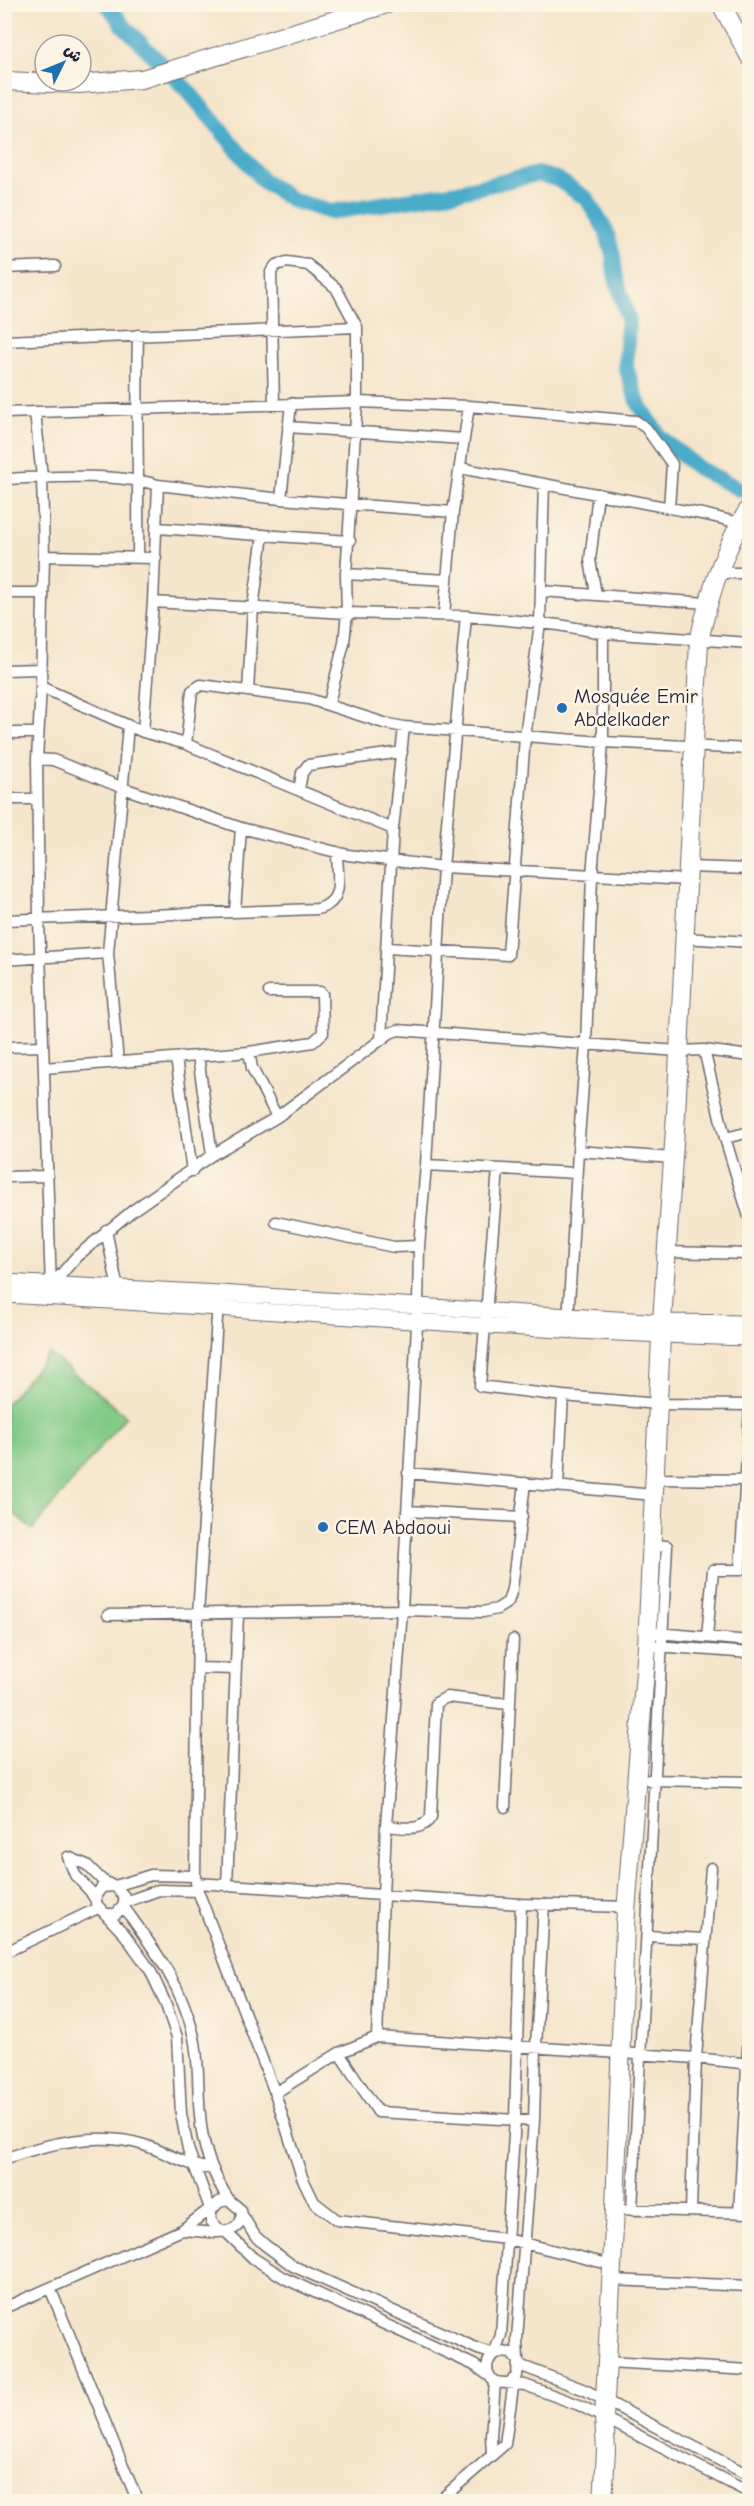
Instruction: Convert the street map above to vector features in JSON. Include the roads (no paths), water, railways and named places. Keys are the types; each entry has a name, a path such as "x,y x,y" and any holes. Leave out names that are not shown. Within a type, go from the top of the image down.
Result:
{"main road":[{"path":"4,81 78,84 142,79 387,4"},
{"path":"721,4 750,57"},
{"path":"603,2502 606,2437 604,2410 612,2273 624,2210 621,2053 625,1924 645,1780 655,1639 652,1545 654,1487 699,641 707,603 745,514"},
{"path":"4,1282 50,1291 119,1296 418,1306 487,1318 662,1329 750,1338"},
{"path":"4,1295 50,1291"},
{"path":"219,1300 417,1322 487,1318"},
{"path":"662,1329 750,1323"},
{"path":"592,2502 596,2447 604,2410"}],"street":[{"path":"274,404 271,272 276,266 287,262 308,265 336,288 357,327 357,402 350,541 346,574 347,613 344,643 329,704"},
{"path":"4,268 55,267"},
{"path":"4,340 357,327"},
{"path":"138,334 136,407 139,480 138,557"},
{"path":"4,413 136,407 357,402 469,406 640,423 672,464 674,472 669,508"},
{"path":"280,499 291,403"},
{"path":"444,615 453,512 469,406"},
{"path":"34,412 42,477 44,556 41,593 41,687 37,733 37,799 50,1291"},
{"path":"288,427 463,439"},
{"path":"460,468 669,508 745,514"},
{"path":"4,479 42,477 139,480 158,485 280,499 453,512"},
{"path":"387,948 508,955 525,737 540,623 544,484"},
{"path":"143,732 156,558 158,485"},
{"path":"596,594 590,560 598,494"},
{"path":"157,528 350,541"},
{"path":"248,691 253,607 263,534"},
{"path":"44,556 156,558"},
{"path":"718,573 750,573"},
{"path":"346,574 447,580"},
{"path":"541,591 707,603"},
{"path":"4,593 41,593"},
{"path":"153,602 347,613 466,616 540,623 603,633 750,643"},
{"path":"377,2037 386,1826 402,1611 419,1246 426,1165 443,867 466,616"},
{"path":"568,1323 586,1045 592,875 603,742 603,633"},
{"path":"4,670 40,669"},
{"path":"186,744 190,697 195,687 201,685 329,704 384,723 404,727 603,742 750,749"},
{"path":"41,687 128,726 186,744 393,829"},
{"path":"118,1062 108,953 128,726"},
{"path":"381,1039 393,829 404,727"},
{"path":"4,733 37,733"},
{"path":"299,790 304,768 308,765 402,752"},
{"path":"37,759 53,760 123,788 241,828 337,852 443,867 514,869 592,875 750,869"},
{"path":"4,799 37,799"},
{"path":"235,911 241,828"},
{"path":"4,920 317,909 333,903 337,895 337,852"},
{"path":"683,938 750,942"},
{"path":"4,960 108,953"},
{"path":"44,1068 249,1052 312,1042 323,1033 321,992 269,992"},
{"path":"50,1291 76,1257 106,1230 212,1155 277,1118 381,1039 398,1030 586,1045 678,1051 704,1050 750,1056"},
{"path":"4,1047 43,1046"},
{"path":"704,1050 725,1138 750,1220"},
{"path":"249,1052 252,1068 277,1118"},
{"path":"198,1056 212,1155"},
{"path":"176,1058 192,1171"},
{"path":"725,1138 750,1132"},
{"path":"578,1151 673,1158"},
{"path":"426,1165 576,1173"},
{"path":"498,1169 480,1386 658,1404 750,1407 746,1553 740,1570 713,1570 707,1637"},
{"path":"4,1177 48,1176"},
{"path":"276,1222 394,1247 419,1246"},
{"path":"106,1230 119,1296"},
{"path":"667,1252 750,1254"},
{"path":"219,1300 198,1615 196,1883 275,2093 302,2176 314,2202 337,2220 507,2239 612,2273 750,2286"},
{"path":"558,1486 563,1396"},
{"path":"408,1473 558,1486 654,1487 748,1480"},
{"path":"108,1615 483,1612 497,1609 508,1602 512,1589 525,1484"},
{"path":"406,1511 522,1517"},
{"path":"227,1886 238,1614"},
{"path":"655,1639 707,1637 750,1641"},
{"path":"655,1639 750,1653"},
{"path":"505,1807 508,1704 513,1640"},
{"path":"198,1668 236,1669"},
{"path":"386,1826 419,1828 427,1824 431,1817 435,1703 447,1697 508,1704"},
{"path":"750,1782 645,1780 647,1936 640,2054 624,2210 744,2213 750,2013"},
{"path":"750,2476 604,2410 579,2405 525,2385 491,2378 474,2365 286,2278 253,2258 211,2221 212,2208 193,2167 181,2114 177,2037 165,2002 150,1970 125,1935 75,1875 68,1857 87,1865 102,1880 123,1892 124,1904 164,1962 181,1995 194,2034 199,2065 202,2134 207,2156 230,2200 238,2205 255,2236 293,2266 478,2349 494,2354 511,2353 519,2363 585,2390 604,2410 750,2493"},
{"path":"691,2211 696,2058 711,1868"},
{"path":"100,1907 102,1887 152,1875 227,1886 521,1904 627,1907"},
{"path":"4,1953 100,1907 116,1914 124,1904 159,1890 196,1883"},
{"path":"492,2455 491,2378 487,2363 494,2354 501,2335 515,2119 521,1904"},
{"path":"438,2502 502,2448 507,2439 512,2382 517,2376 519,2363 517,2339 534,2121 544,1904"},
{"path":"647,1936 705,1938"},
{"path":"275,2093 339,2053 377,2037 696,2058 748,2064"},
{"path":"339,2053 378,2112 534,2121"},
{"path":"4,2159 55,2144 104,2138 144,2145 193,2167 213,2169"},
{"path":"4,2308 182,2230 224,2200 230,2200"},
{"path":"182,2230 236,2229 242,2215"},
{"path":"50,2288 138,2502"},
{"path":"607,2362 750,2370"}],"waterway":[{"path":"107,4 123,25 189,92 263,181 292,200 331,212 457,192 537,174 557,179 587,199 606,231 613,255 615,274 628,318 626,367 637,401 660,437 698,468 739,489 750,491"}],"place":[{"name":"Mosquée Emir Abdelkader","path":"562,708"},
{"name":"CEM Abdaoui","path":"323,1527"}]}
